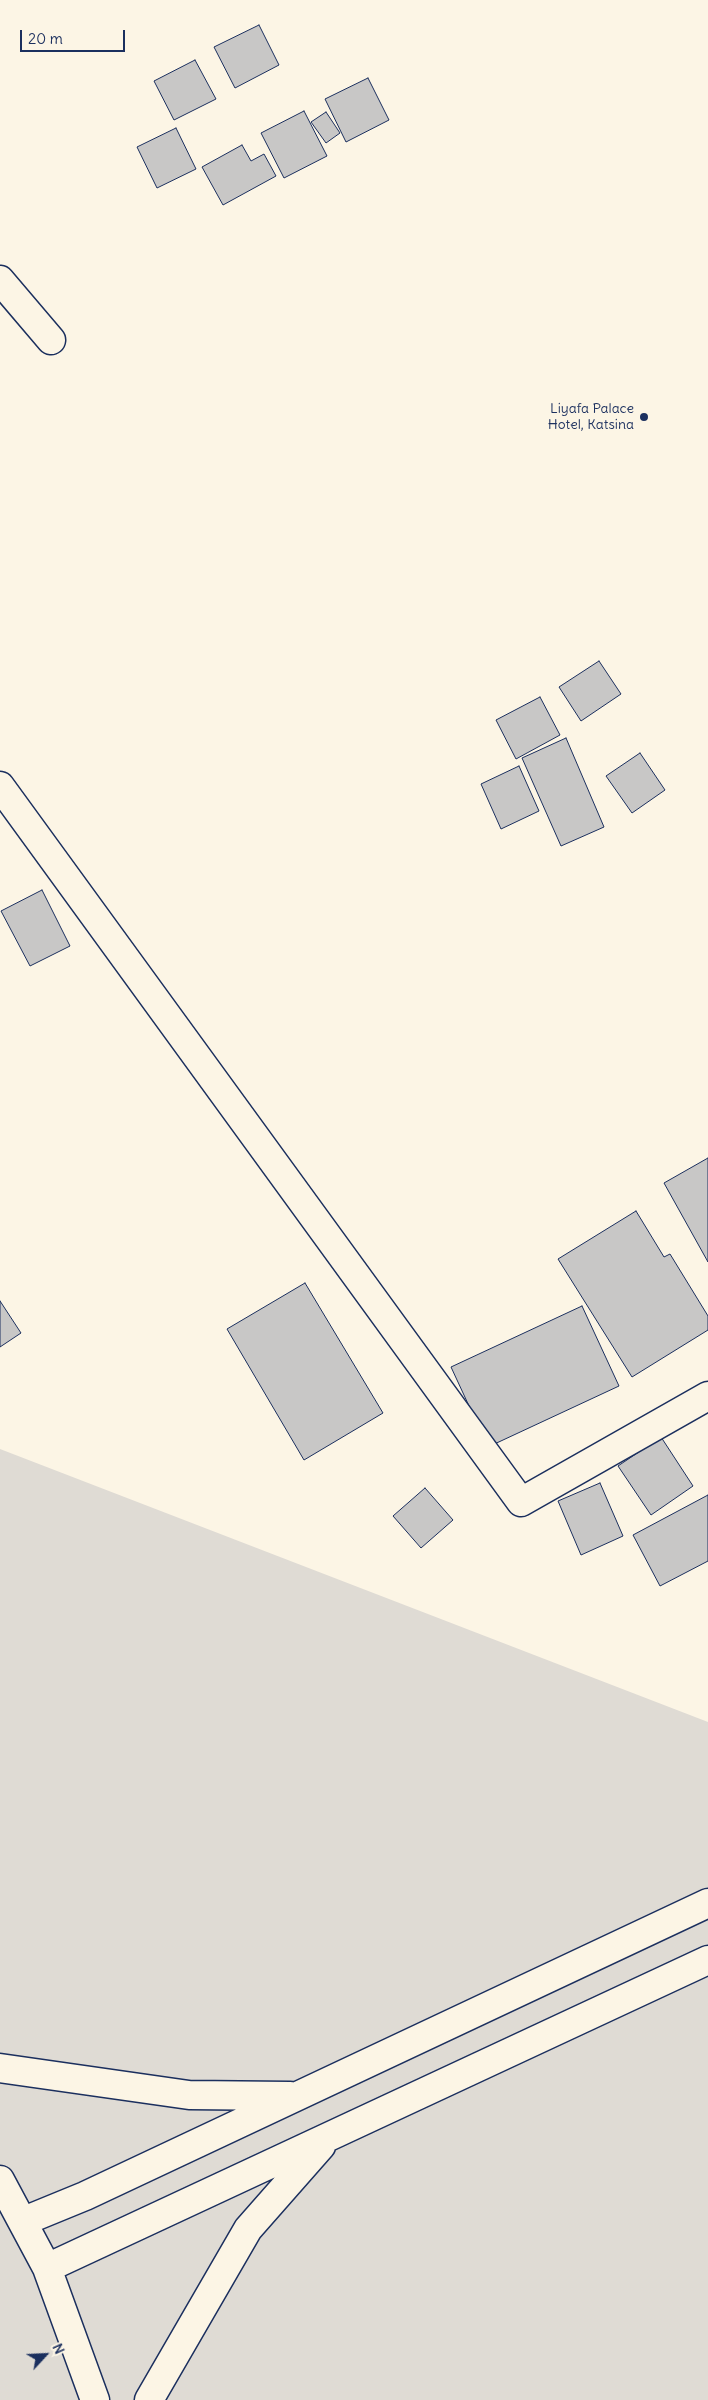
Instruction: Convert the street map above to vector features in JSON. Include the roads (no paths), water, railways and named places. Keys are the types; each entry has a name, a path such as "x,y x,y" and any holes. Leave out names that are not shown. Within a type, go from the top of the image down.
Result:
{"street":[{"path":"0,280 51,340"},
{"path":"0,786 520,1502 708,1396"},
{"path":"24,2221 85,2196 708,1903"},
{"path":"48,2268 327,2140 708,1960"},
{"path":"0,2068 189,2095 297,2096"},
{"path":"149,2400 248,2228 327,2140"},
{"path":"0,2180 48,2268 95,2400"}],"place":[{"name":"Liyafa Palace Hotel, Katsina","path":"644,417"}]}
